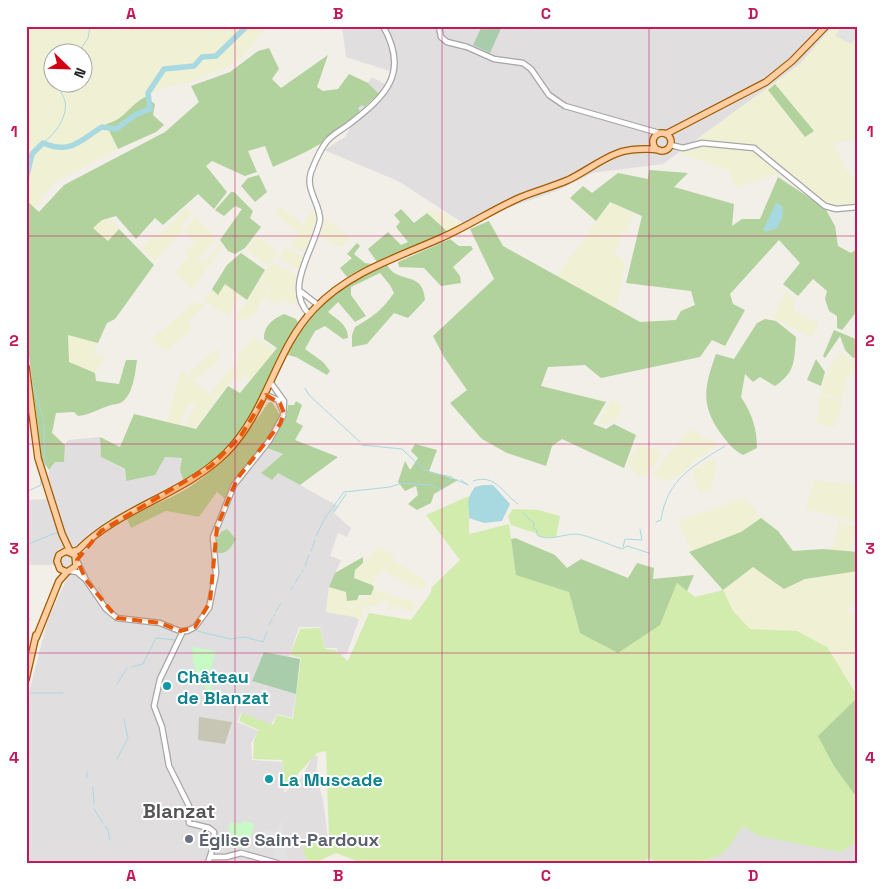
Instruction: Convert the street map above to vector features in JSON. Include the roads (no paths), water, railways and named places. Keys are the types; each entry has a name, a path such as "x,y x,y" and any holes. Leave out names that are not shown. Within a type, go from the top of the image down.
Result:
{"main road":[{"path":"656,137 668,135 679,127 766,82 792,61 826,26"},
{"path":"61,553 78,550 117,519 189,481 211,466 240,437 266,395 289,343 309,314 348,280 370,268 447,236 519,198 590,170 610,156 624,151 666,150 671,145 668,135"},
{"path":"656,137 659,150"},
{"path":"644,151 652,146 656,137"},
{"path":"26,367 35,446 62,534 70,552 77,560"},
{"path":"36,638 57,585 68,571 76,566 77,560 101,530"},
{"path":"26,680 42,612 59,574 56,561 61,553 62,534"},
{"path":"59,568 68,571"}],"street":[{"path":"309,314 302,304 299,287 300,277 320,220 320,213 310,188 310,176 326,142 380,96 394,74 394,46 383,26"},
{"path":"439,26 440,35 446,41 467,47 494,59 523,63 531,69 549,95 565,106 637,127 656,137"},
{"path":"671,145 683,148 702,143 750,147 766,156 825,206 836,209 858,207"},
{"path":"299,287 304,296 318,305"},
{"path":"77,560 86,580 106,609 116,618 160,623 183,631 195,627 209,608 216,573 213,537 234,485 269,441 284,413 284,401 272,383"},
{"path":"266,395 278,400 284,413"},
{"path":"68,571 77,572 86,580"},
{"path":"183,631 170,655 154,702 154,709 162,727 169,766 190,809 189,823 209,828 214,832 215,837 208,863"},
{"path":"210,857 226,857 241,853 277,863"}],"water":[{"path":"776,203 782,206 783,216 777,228 766,232 763,230"},
{"path":"493,485 510,504 502,521 484,523 469,518 468,503 470,496 475,487"}],"waterway":[{"path":"85,42 90,26"},
{"path":"26,179 32,154 43,143 68,147 102,127 116,129 137,114 150,109 148,93 164,69 194,66 202,57 216,56 247,26"},
{"path":"43,143 52,135 63,119 65,101 62,92"},
{"path":"33,384 44,421"},
{"path":"305,388 309,395 360,442"},
{"path":"44,424 45,470"},
{"path":"362,445 402,449 422,468 432,473 452,477"},
{"path":"656,522 661,520 669,494 683,475 702,460 725,446"},
{"path":"26,492 41,485 41,476"},
{"path":"316,536 325,518 344,492 390,487 402,483 430,485 440,489 452,478 468,485"},
{"path":"473,481 481,479 493,482 518,504"},
{"path":"461,480 468,485"},
{"path":"26,494 28,509"},
{"path":"334,512 346,494"},
{"path":"523,513 534,523 533,528 537,530 537,535 542,537 551,538 576,534 622,549 627,546 649,553"},
{"path":"623,547 625,539 642,540 640,529"},
{"path":"26,545 58,532"},
{"path":"311,551 315,540"},
{"path":"305,566 309,555"},
{"path":"295,583 300,575"},
{"path":"99,587 106,604"},
{"path":"276,611 281,603"},
{"path":"26,621 30,619"},
{"path":"269,625 272,619"},
{"path":"197,631 230,639 244,637 263,642 267,632"},
{"path":"132,667 143,664 156,638 175,640"},
{"path":"117,684 127,668"},
{"path":"31,693 63,693"},
{"path":"117,759 128,738 124,719"},
{"path":"87,772 87,778"},
{"path":"93,787 94,804"},
{"path":"94,809 103,823"},
{"path":"105,826 110,840"}],"place":[{"name":"Château de Blanzat","path":"167,686"},
{"name":"La Muscade","path":"269,779"},
{"name":"Église Saint-Pardoux","path":"189,839"}],"district":[{"name":"Blanzat","path":"179,811"}]}
